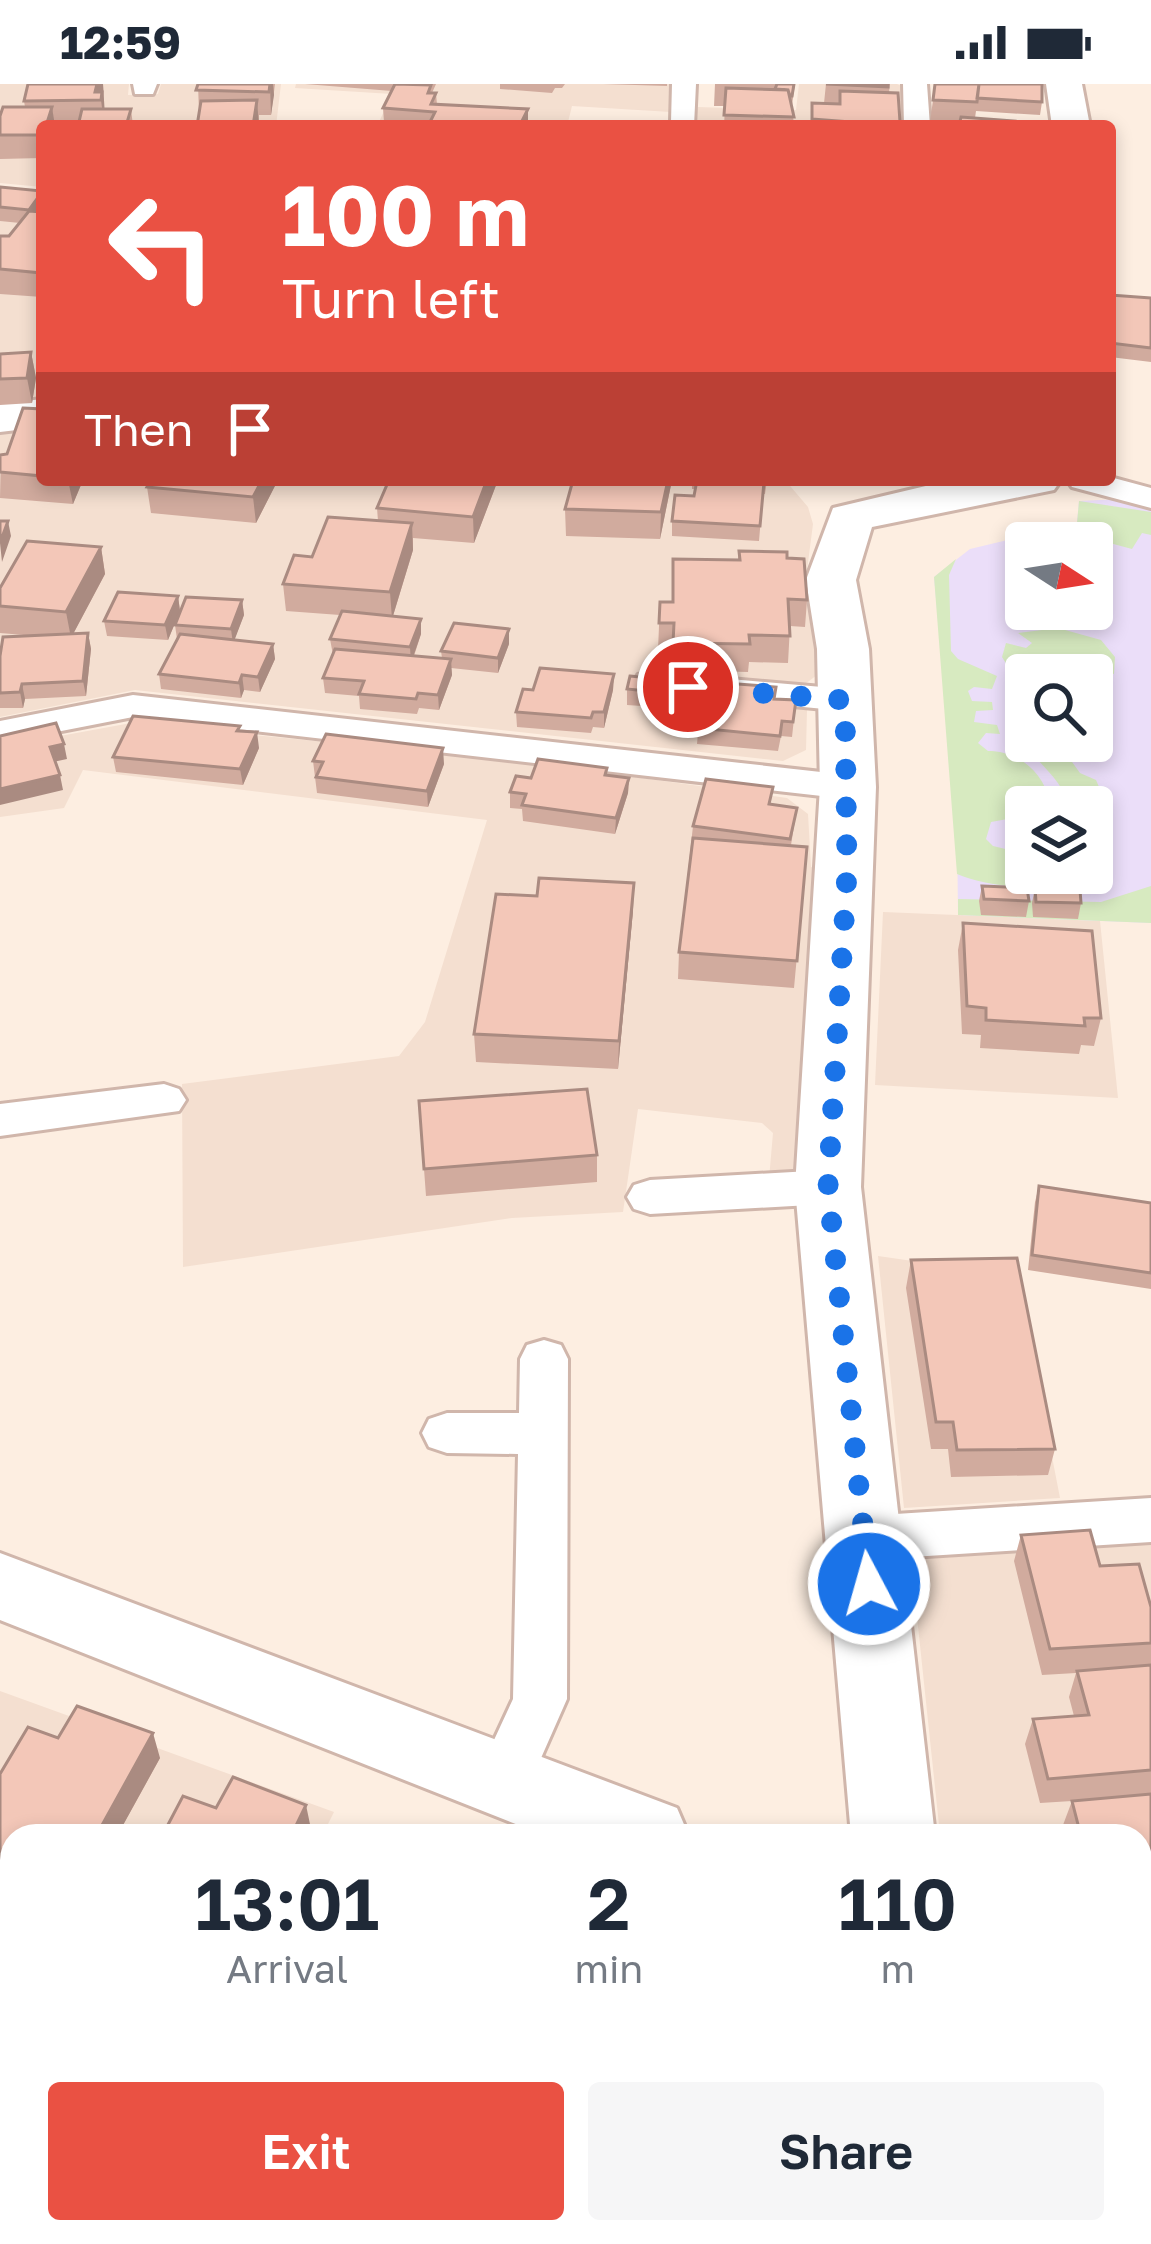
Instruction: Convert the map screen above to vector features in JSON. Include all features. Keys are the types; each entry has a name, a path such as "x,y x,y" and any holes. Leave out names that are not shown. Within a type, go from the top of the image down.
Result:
{"street":[{"path":"1058,86 1069,120"},
{"path":"0,418 36,414"},
{"path":"892,1824 828,1187 848,787 843,650 831,580 832,502 916,500 1001,486"},
{"path":"0,1586 616,1824"}],"lane":[{"path":"684,84 684,120"},
{"path":"915,84 917,120"},
{"path":"1106,486 1151,498"},
{"path":"651,682 845,700"},
{"path":"0,732 133,706 848,787"},
{"path":"0,1120 164,1100"},
{"path":"650,1197 828,1187"},
{"path":"502,1780 540,1700 544,1359"},
{"path":"447,1433 544,1434"},
{"path":"864,1538 1151,1520"}],"shaded area":[{"path":"0,84 129,84 128,95 158,94 161,84 281,84 277,120 36,120 36,186 0,183"},
{"path":"296,84 671,84 671,112 572,106 568,120 380,120 392,94 295,88"},
{"path":"799,84 904,87 905,120 697,120 697,107 796,110"},
{"path":"0,199 36,202 36,405 0,408"},
{"path":"36,423 36,486 790,486 808,507 813,524 806,578 817,675 805,684 775,686 642,673 637,689 807,710 806,750 783,761 135,690 0,717 0,427"},
{"path":"1122,499 1151,507 1151,923 958,915 957,826 934,577 970,549 1005,541 1005,630 1113,630 1113,522 1077,522 1079,501"},
{"path":"131,723 509,760 787,798 808,814 811,867 822,870 801,1178 769,1179 773,1133 762,1123 638,1109 623,1212 512,1218 183,1267 182,1084 399,1056 425,1022 487,820 83,770 64,808 0,817 0,747"},
{"path":"883,912 1100,921 1118,1098 875,1085"},
{"path":"878,1256 1017,1276 1060,1498 904,1508"},
{"path":"1151,1543 1151,1824 939,1824 911,1560"},
{"path":"0,1691 334,1812 328,1824 0,1824"}],"green space":[{"path":"1079,501 1151,512 1151,535 1142,533 1132,549 1113,544 1113,522 1077,522"},
{"path":"956,559 949,575 951,651 958,659 997,676 992,689 968,691 972,701 992,702 993,710 976,711 974,722 997,725 1000,734 986,733 978,743 988,751 1005,753 1005,762 1024,762 1045,786 1005,786 1005,819 991,822 986,839 1005,849 1005,885 957,874 934,577"},
{"path":"1065,630 1101,640 1113,654 1005,654 1005,662 1002,657 1006,643 1026,648 1032,643 1018,633"},
{"path":"1040,762 1072,762 1099,786 1060,786"},
{"path":"1151,886 1151,923 958,915 958,899 1101,902"}],"building":[{"path":"28,84 97,84 95,92 102,92 101,100 24,101"},
{"path":"198,84 270,84 269,92 196,90"},
{"path":"395,84 431,85 428,93 436,93 431,104 528,109 522,120 431,120 435,112 383,108"},
{"path":"777,84 794,84 792,96 788,90 775,89"},
{"path":"826,84 888,84 888,87"},
{"path":"935,84 979,84 977,102 933,100"},
{"path":"979,84 1042,84 1042,102 977,98"},
{"path":"726,88 788,90 794,117 724,115"},
{"path":"840,91 898,93 900,120 812,119 812,103 840,104"},
{"path":"257,100 254,120 198,120 201,101"},
{"path":"3,107 52,107 48,120 36,120 36,135 0,135"},
{"path":"82,109 131,109 128,120 79,120"},
{"path":"0,187 36,190 29,210 0,207"},
{"path":"29,211 36,212 36,272 0,269 0,236 9,236"},
{"path":"1116,295 1151,298 1151,348 1116,344"},
{"path":"31,352 27,378 0,379 0,354"},
{"path":"23,408 36,409 36,475 0,472 0,455 7,454"},
{"path":"148,486 259,486 253,497"},
{"path":"386,486 485,486 473,517 377,508"},
{"path":"571,486 667,486 661,512 565,509"},
{"path":"696,486 764,486 760,526 672,521 675,495 694,496"},
{"path":"328,517 412,523 390,592 283,584 294,555 312,557"},
{"path":"27,541 101,547 66,612 0,606 0,588"},
{"path":"739,551 787,552 787,558 804,559 807,600 788,599 790,636 749,635 750,644 673,643 674,623 659,623 660,602 673,602 673,559 740,560"},
{"path":"118,592 178,596 165,625 104,621"},
{"path":"186,597 242,600 231,629 175,625"},
{"path":"342,611 421,619 410,647 330,639"},
{"path":"454,623 509,629 498,658 441,651"},
{"path":"88,633 83,681 22,684 20,692 0,693 3,637"},
{"path":"180,634 273,644 258,677 242,675 239,683 159,674"},
{"path":"335,649 451,659 438,695 418,693 416,699 359,694 364,681 323,678"},
{"path":"540,668 614,674 604,712 593,712 591,718 516,712 523,689 533,690"},
{"path":"630,676 660,679 656,692 627,689"},
{"path":"673,679 776,687 774,699 796,700 793,722 782,721 780,736 698,728 702,706 667,703"},
{"path":"133,716 240,726 237,731 257,732 240,769 113,757"},
{"path":"56,723 64,744 50,747 60,775 0,789 0,736"},
{"path":"326,734 443,748 427,791 316,777 323,762 313,761"},
{"path":"538,759 607,768 605,775 629,778 616,818 522,805 526,794 510,792 516,776 531,778"},
{"path":"706,779 773,787 769,804 797,808 790,839 693,826"},
{"path":"693,838 807,847 797,961 679,952"},
{"path":"539,878 634,883 619,1041 474,1034 496,894 537,896"},
{"path":"982,886 1005,887 1005,894 1028,894 1029,901 984,899"},
{"path":"1035,894 1080,894 1081,903 1036,902"},
{"path":"963,923 1092,931 1101,1018 1084,1018 1085,1026 986,1020 986,1008 967,1006"},
{"path":"587,1089 597,1155 424,1169 419,1101"},
{"path":"1039,1186 1151,1203 1151,1273 1032,1255"},
{"path":"1017,1258 1055,1449 957,1450 953,1422 936,1422 911,1260"},
{"path":"1090,1530 1100,1566 1139,1564 1151,1607 1151,1643 1050,1649 1021,1535"},
{"path":"1151,1665 1151,1770 1048,1779 1033,1719 1089,1715 1077,1671"},
{"path":"77,1706 153,1733 103,1824 0,1824 0,1774 28,1727 58,1738"},
{"path":"233,1777 306,1805 297,1824 168,1824 183,1796 216,1808"},
{"path":"1151,1794 1151,1824 1078,1824 1072,1801"}],"route":[{"path":"688,687 845,700 847,873 828,1187 869,1584"}]}
